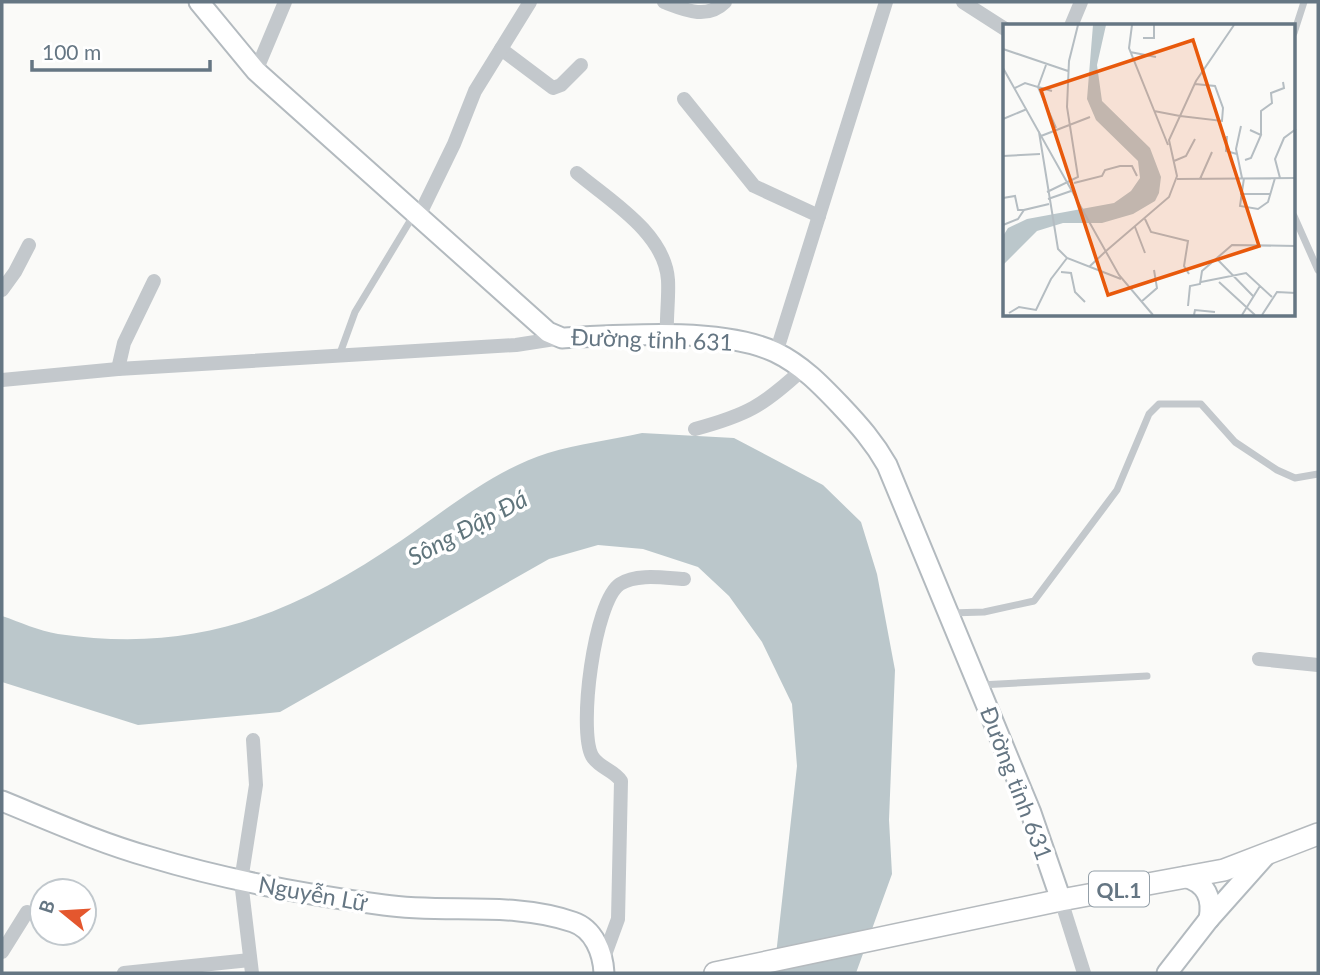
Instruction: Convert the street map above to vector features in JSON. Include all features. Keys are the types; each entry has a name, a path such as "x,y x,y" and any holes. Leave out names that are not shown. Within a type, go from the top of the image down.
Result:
{"main road":[{"name":"Đường tỉnh 631","path":"199,2 256,71 537,323 562,338 667,335 740,341 776,353 803,369 878,449 950,613 1031,813 1061,900"},
{"name":"Nguyễn Lữ","path":"2,801 149,857 242,881 391,906 483,910 577,923 587,930 604,967"},
{"name":"QL.1","path":"723,971 1061,900 1224,870 1318,834"},
{"path":"1167,973 1209,919 1266,855"},
{"path":"1185,877 1196,880 1208,894 1212,905 1209,919"}],"street":[{"path":"256,71 285,2"},
{"path":"416,216 454,144 475,91 530,2"},
{"path":"664,2 700,13 715,10 725,2"},
{"path":"776,353 886,2"},
{"path":"963,2 983,7 1003,27"},
{"path":"1072,24 1081,2"},
{"path":"501,49 553,88 561,85 581,65"},
{"path":"684,99 754,186 819,216"},
{"path":"577,173 633,220 659,254 668,279 665,312 667,335"},
{"path":"2,289 15,272 29,245"},
{"path":"118,369 124,342 154,282"},
{"path":"2,380 118,369 516,345 562,338"},
{"path":"695,429 754,410 770,400 803,369"},
{"path":"604,967 618,919 621,781 597,763 591,752 588,696 592,656 603,611 615,589 641,578 684,579"},
{"path":"1259,659 1318,665"},
{"path":"124,973 251,967 242,881 256,785 253,740"},
{"path":"1061,900 1084,973"},
{"path":"2,952 27,912"}],"lane":[{"path":"1296,27 1304,2"},
{"path":"339,357 355,312 416,216"},
{"path":"1296,220 1318,270"},
{"path":"950,613 975,614 1034,601 1117,490 1149,414 1159,404 1201,404 1234,442 1277,470 1295,478 1318,474"},
{"path":"979,685 1147,676"}],"water":[{"name":"Sông Đập Đá","path":"642,433 734,438 823,485 861,522 877,574 895,670 889,820 892,874 856,973 774,973 797,766 792,704 762,642 729,596 698,567 643,549 598,545 549,559 280,712 138,725 2,682 2,616 51,633 108,639 198,633 239,623 320,590 361,567 472,491 528,460 559,450"}]}
